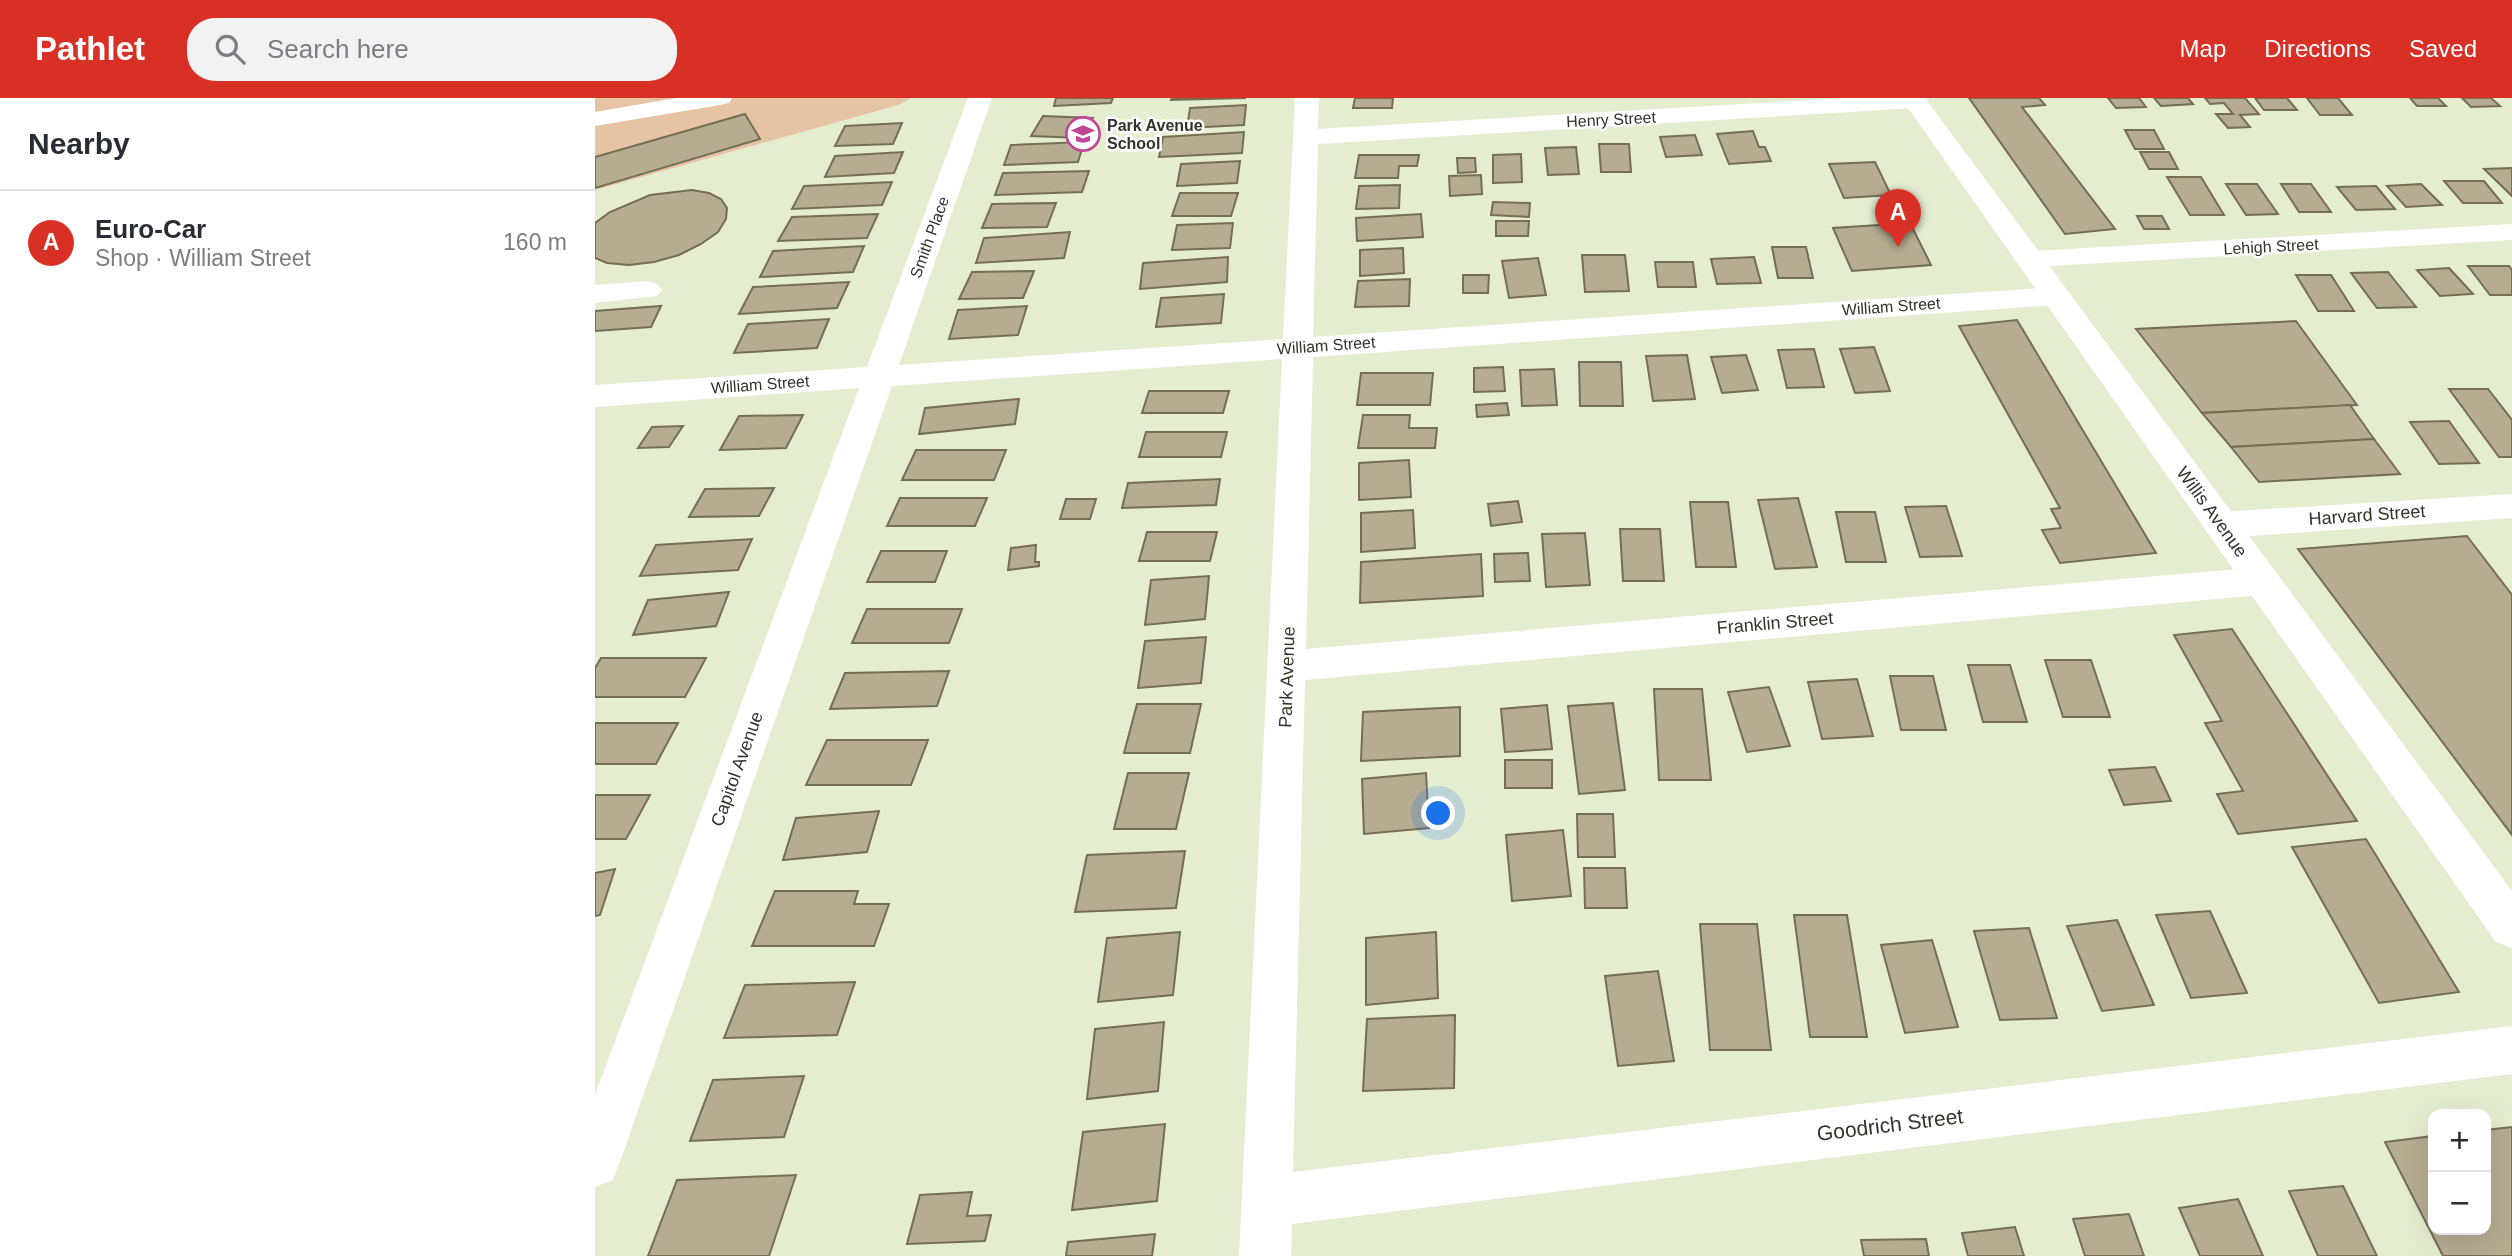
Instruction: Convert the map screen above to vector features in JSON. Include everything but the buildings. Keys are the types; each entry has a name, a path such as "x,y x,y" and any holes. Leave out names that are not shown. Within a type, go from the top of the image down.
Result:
{"street":[{"path":"595,119 720,98"},
{"name":"Smith Place","path":"878,376 980,98"},
{"name":"Park Avenue","path":"1265,1256 1307,98"},
{"name":"Henry Street","path":"1306,137 1914,100"},
{"name":"Willis Avenue","path":"1914,100 2512,927"},
{"name":"Lehigh Street","path":"2029,259 2512,233"},
{"path":"595,294 647,290"},
{"name":"William Street","path":"595,396 2057,296"},
{"name":"Capitol Avenue","path":"595,1162 878,376"},
{"name":"Harvard Street","path":"2221,525 2512,506"},
{"name":"Franklin Street","path":"1287,666 2262,581"},
{"name":"Goodrich Street","path":"1267,1201 2512,1050"}],"shaded area":[{"path":"595,98 911,98 898,105 595,190"}],"place":[{"name":"Park Avenue School","path":"1083,134"},
{"name":"Euro-Car","path":"1898,247"}]}
